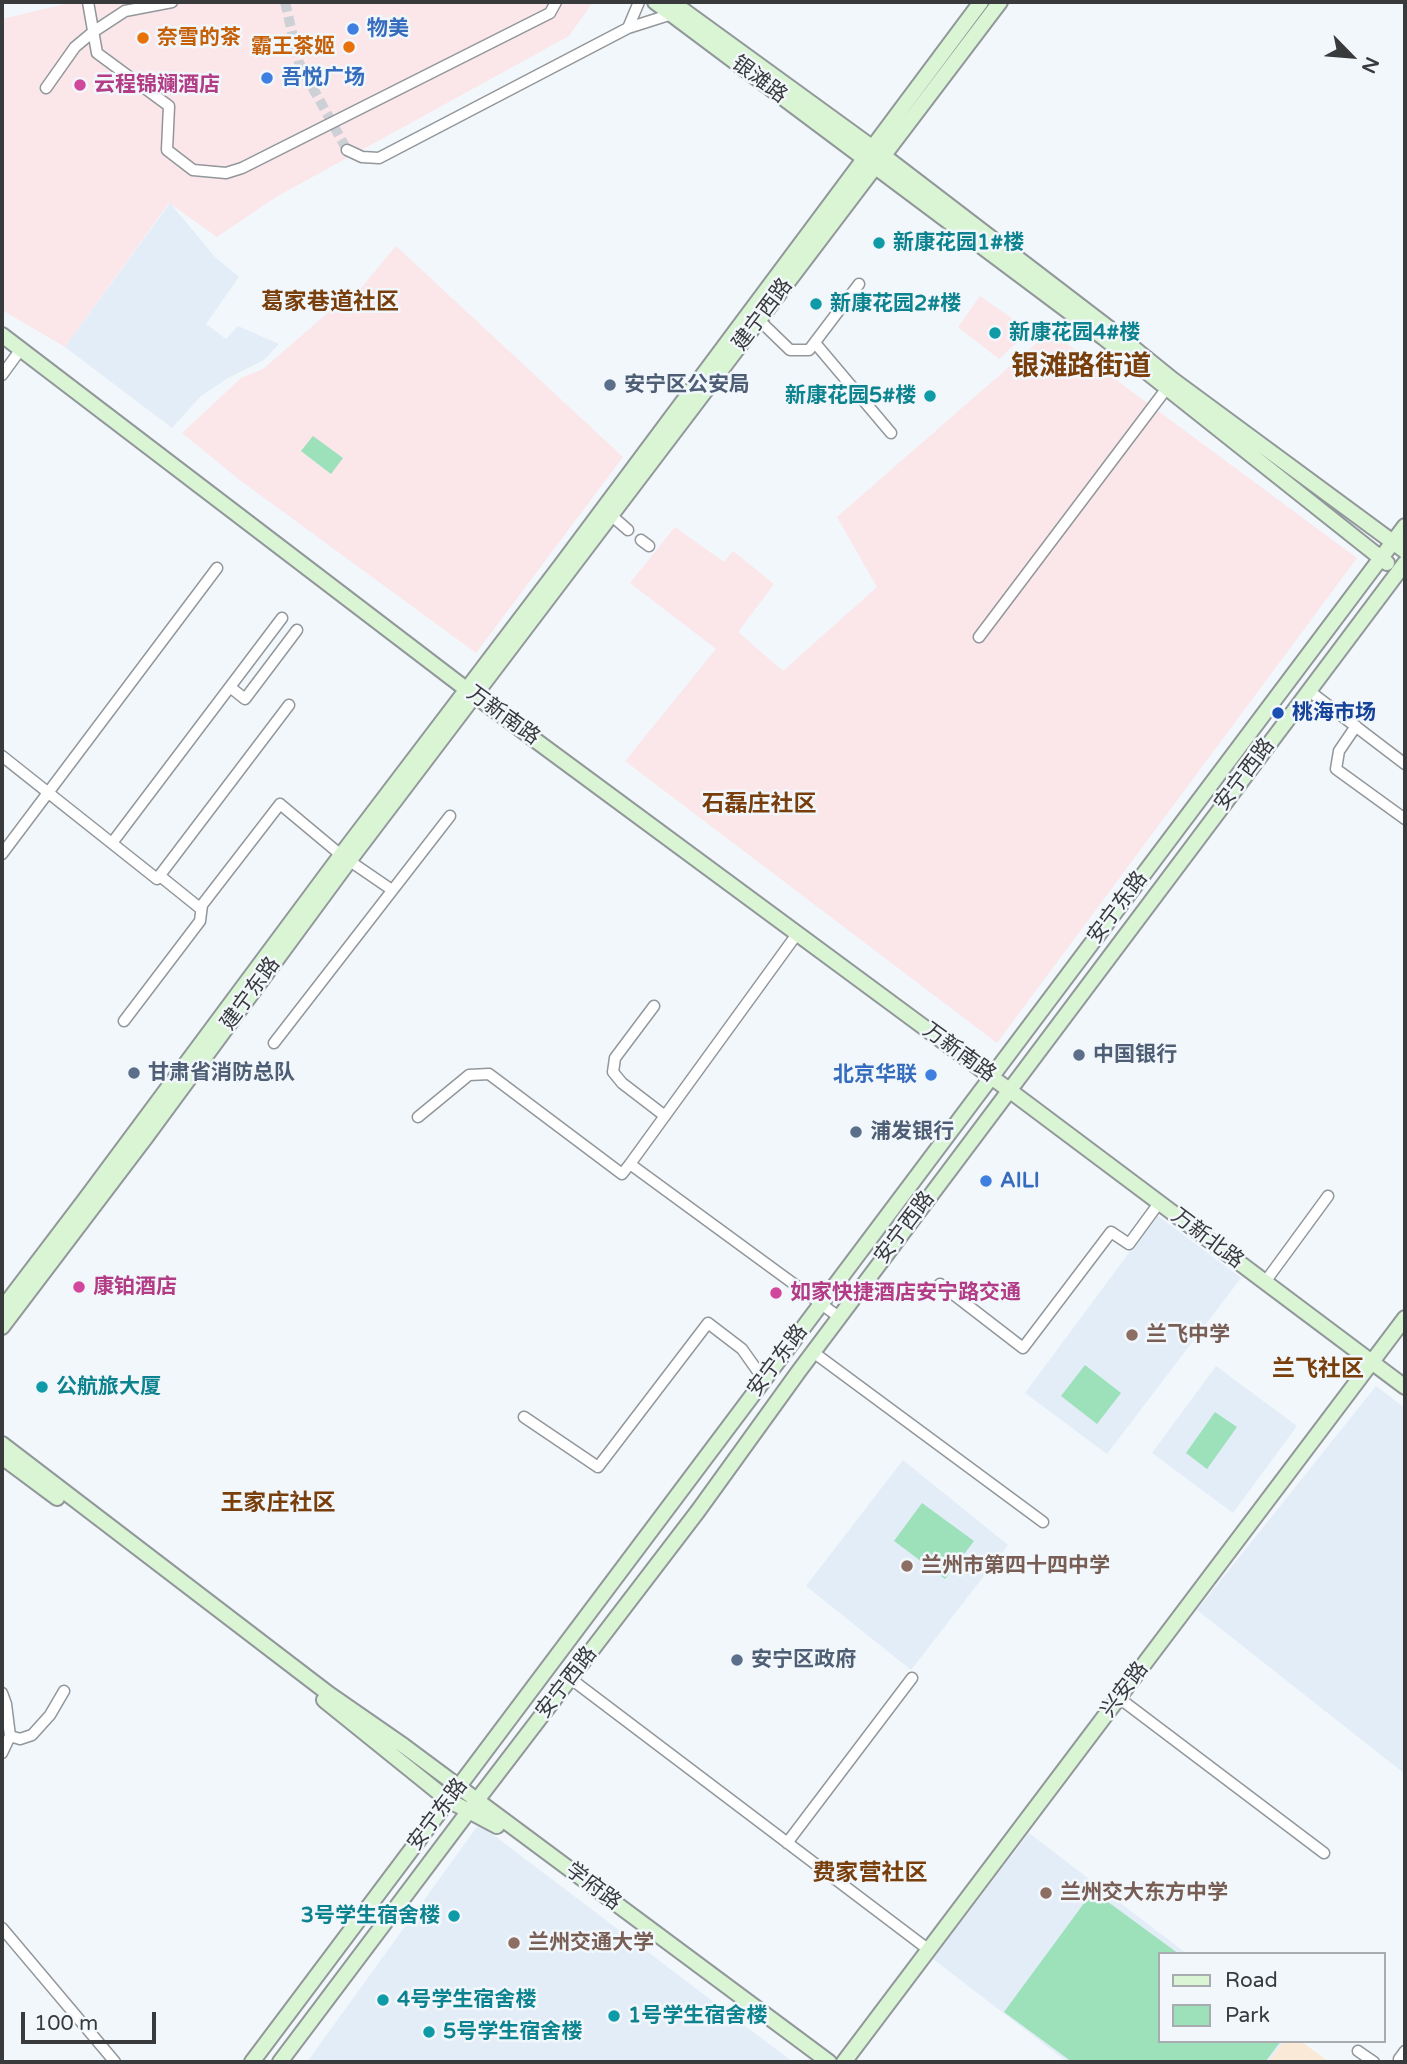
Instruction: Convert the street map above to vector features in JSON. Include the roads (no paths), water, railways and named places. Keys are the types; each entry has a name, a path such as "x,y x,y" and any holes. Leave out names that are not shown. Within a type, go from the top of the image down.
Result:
{"main road":[{"name":"银滩路","path":"655,2 672,8 1110,329 1170,384"},
{"name":"建宁西路","path":"470,692 612,516 759,320 981,2"},
{"name":"建宁西路","path":"470,692 562,564 874,157 1000,2"},
{"name":"万新南路","path":"2,335 470,692 1009,1090"},
{"path":"1170,384 1399,546"},
{"path":"1170,384 1382,558 1402,567"},
{"name":"安宁东路","path":"252,2062 1357,590 1382,558 1399,546 1405,526"},
{"name":"安宁西路","path":"280,2062 698,1511 839,1317 1402,567"},
{"path":"1357,590 1366,592 1374,604"},
{"name":"建宁东路","path":"2,1308 470,692"},
{"name":"建宁东路","path":"2,1326 154,1126 345,858"},
{"name":"万新北路","path":"1009,1090 1405,1387"},
{"name":"兴安路","path":"844,2062 1405,1318"},
{"name":"学府路","path":"2,1444 329,1694 458,1787 472,1807 489,1821 816,2062"},
{"path":"2,1457 265,1653 448,1800 472,1807"},
{"name":"学府路","path":"472,1807 829,2062"},
{"path":"424,1833 435,1835 442,1847"}],"street":[{"path":"88,2 97,52 169,106 167,150 193,170 226,173 242,168 550,13 556,2"},
{"path":"46,88 75,47 93,32 125,11 172,2"},
{"path":"628,28 639,2"},
{"path":"346,150 362,157 379,158 628,28 672,8"},
{"path":"759,320 790,350 809,350 859,284"},
{"path":"815,343 891,433"},
{"path":"2,375 21,349"},
{"path":"979,637 1170,384"},
{"path":"612,516 628,530"},
{"path":"2,854 218,568"},
{"path":"112,844 282,618"},
{"path":"230,687 245,699 297,630"},
{"path":"1308,690 1405,764"},
{"path":"2,757 157,879 289,705"},
{"path":"1356,726 1339,751 1336,769 1405,820"},
{"path":"124,1021 200,921 202,905 280,804 345,858 392,890"},
{"path":"274,1043 450,816"},
{"path":"160,876 201,909"},
{"path":"418,1118 459,1082 469,1076 489,1074 622,1174 797,934"},
{"path":"653,1006 615,1058 613,1072 622,1083 665,1116"},
{"path":"631,1164 839,1317"},
{"path":"1265,1282 1328,1196"},
{"path":"940,1284 1023,1348 1111,1232 1129,1244 1159,1203"},
{"path":"524,1417 598,1466 708,1323 742,1349 764,1380"},
{"path":"813,1352 1043,1522"},
{"path":"787,1843 912,1678"},
{"path":"571,1679 929,1950"},
{"path":"10,1736 20,1739 32,1735 50,1715 64,1691"},
{"path":"2,1693 10,1736 2,1753"},
{"path":"1119,1698 1324,1853"},
{"path":"2,1928 115,2062"},
{"path":"1358,2051 1374,2062"}],"tunnel":[{"path":"285,2 299,63 347,150"}],"place":[{"name":"物美","path":"353,29"},
{"name":"奈雪的茶","path":"143,38"},
{"name":"霸王茶姬","path":"349,47"},
{"name":"吾悦广场","path":"267,78"},
{"name":"云程锦斓酒店","path":"80,85"},
{"name":"新康花园1#楼","path":"879,243"},
{"name":"新康花园2#楼","path":"816,304"},
{"name":"新康花园4#楼","path":"995,333"},
{"name":"安宁区公安局","path":"610,385"},
{"name":"新康花园5#楼","path":"930,396"},
{"name":"桃海市场","path":"1278,713"},
{"name":"中国银行","path":"1079,1055"},
{"name":"甘肃省消防总队","path":"134,1073"},
{"name":"北京华联","path":"931,1075"},
{"name":"浦发银行","path":"856,1132"},
{"name":"AILI","path":"986,1181"},
{"name":"康铂酒店","path":"79,1287"},
{"name":"如家快捷酒店安宁路交通","path":"776,1293"},
{"name":"兰飞中学","path":"1132,1335"},
{"name":"公航旅大厦","path":"42,1387"},
{"name":"兰州市第四十四中学","path":"907,1566"},
{"name":"安宁区政府","path":"737,1660"},
{"name":"兰州交大东方中学","path":"1046,1893"},
{"name":"3号学生宿舍楼","path":"454,1916"},
{"name":"兰州交通大学","path":"514,1943"},
{"name":"4号学生宿舍楼","path":"383,2000"},
{"name":"1号学生宿舍楼","path":"614,2016"},
{"name":"5号学生宿舍楼","path":"429,2032"}],"district":[{"name":"葛家巷道社区","path":"330,303"},
{"name":"银滩路街道","path":"1081,368"},
{"name":"石磊庄社区","path":"759,805"},
{"name":"兰飞社区","path":"1318,1370"},
{"name":"王家庄社区","path":"278,1504"},
{"name":"费家营社区","path":"870,1874"}]}
